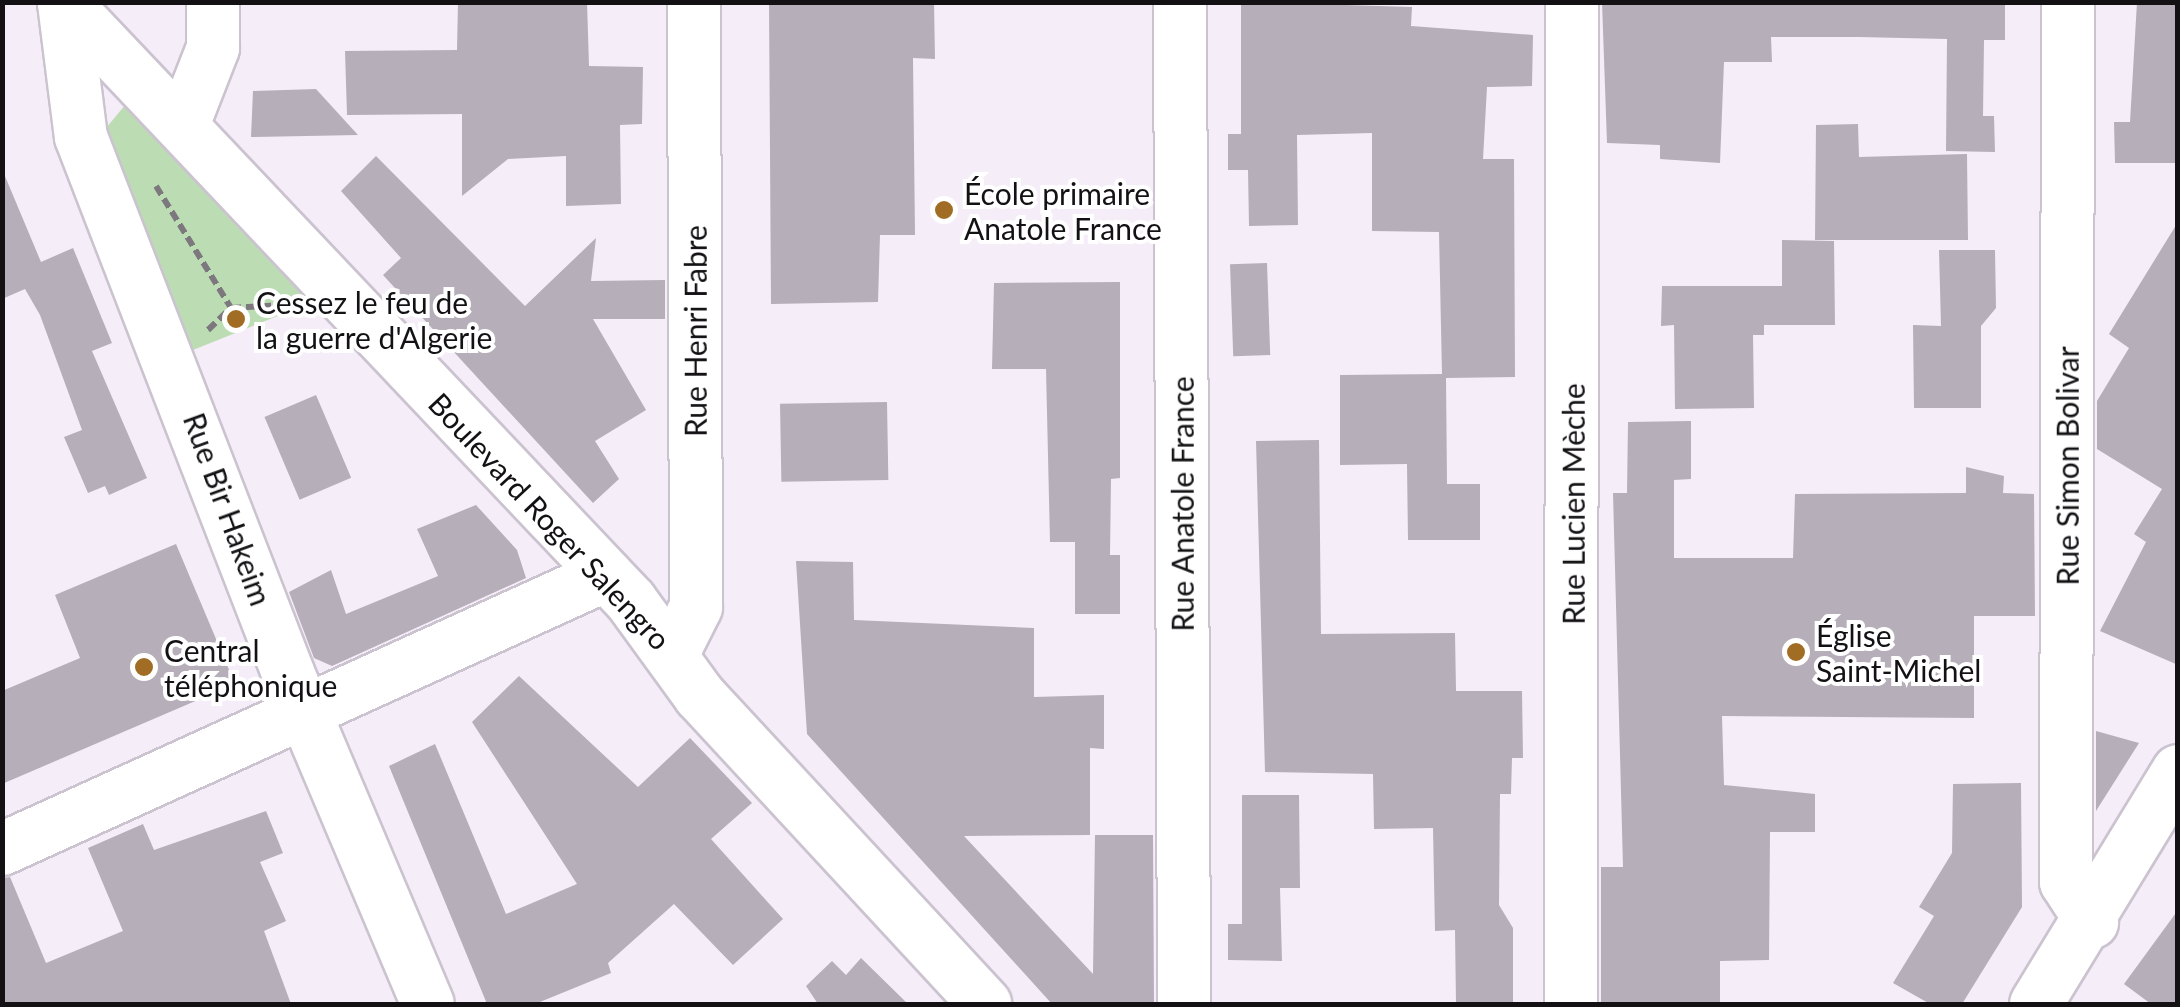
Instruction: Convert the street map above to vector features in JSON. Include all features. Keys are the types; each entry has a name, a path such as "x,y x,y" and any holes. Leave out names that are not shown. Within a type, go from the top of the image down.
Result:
{"street":[{"path":"183,125 213,48 213,2"},
{"name":"Rue Henri Fabre","path":"673,653 696,607 694,2"},
{"name":"Rue Anatole France","path":"1180,2 1184,1004"},
{"name":"Rue Lucien Mèche","path":"1571,1004 1572,2"},
{"name":"Rue Simon Bolivar","path":"2068,2 2066,882 2092,922"},
{"name":"Boulevard Roger Salengro","path":"64,3 606,575 673,653 700,696 985,1004"},
{"name":"Rue Bir Hakeim","path":"64,3 81,137 304,713 428,1004"},
{"path":"2,849 606,575"},
{"path":"2048,1000 2178,771"}],"green space":[{"path":"126,104 310,303 183,354 101,134"}],"building":[{"path":"458,2 587,2 589,66 643,67 642,124 620,125 621,204 566,206 566,156 508,159 462,196 462,114 347,115 345,51 457,50"},
{"path":"769,2 934,2 935,59 913,58 915,235 880,235 878,302 771,304"},
{"path":"1241,2 1412,7 1411,26 1533,35 1532,86 1487,87 1483,159 1514,159 1515,377 1446,378 1447,484 1480,484 1480,540 1408,540 1407,464 1340,465 1340,375 1442,374 1439,232 1372,231 1372,133 1297,135 1298,225 1249,226 1248,170 1228,170 1228,134 1241,134"},
{"path":"1602,2 2005,2 2005,40 1984,40 1983,116 1994,116 1995,152 1946,151 1947,39 1771,37 1772,62 1724,62 1720,163 1660,159 1660,145 1607,143"},
{"path":"2137,2 2178,2 2178,163 2115,163 2114,122 2130,122"},
{"path":"316,89 358,135 251,137 253,91"},
{"path":"1858,124 1859,157 1967,154 1968,240 1815,240 1816,125"},
{"path":"376,156 525,306 596,238 591,281 665,280 665,319 593,319 646,410 595,441 619,479 593,503 383,275 401,258 341,191"},
{"path":"2,169 41,262 73,248 112,343 92,351 147,478 109,495 105,486 88,493 64,437 82,430 40,315 25,289 2,299"},
{"path":"2178,222 2178,665 2100,631 2146,542 2134,534 2162,489 2097,449 2097,401 2129,348 2109,334"},
{"path":"1782,240 1834,241 1835,325 1764,325 1764,335 1753,335 1754,408 1675,409 1674,325 1661,326 1662,286 1782,286"},
{"path":"1939,250 1995,250 1996,308 1981,326 1981,408 1914,408 1913,325 1941,326"},
{"path":"1267,263 1270,355 1233,356 1230,264"},
{"path":"1120,282 1120,478 1111,479 1110,555 1120,555 1120,614 1075,614 1075,542 1050,542 1046,369 992,369 994,283"},
{"path":"316,395 351,478 300,500 264,417"},
{"path":"887,402 888,480 781,482 780,404"},
{"path":"1691,421 1691,479 1674,480 1674,558 1793,558 1795,494 1966,493 1966,467 2004,476 2003,493 2034,494 2035,616 1974,616 1974,718 1722,716 1724,785 1815,794 1815,832 1770,832 1769,960 1720,961 1720,1004 1601,1004 1601,867 1623,867 1613,493 1627,493 1628,422"},
{"path":"1319,440 1321,634 1455,633 1456,691 1522,691 1523,758 1512,758 1511,794 1500,794 1499,905 1513,928 1513,1004 1456,1004 1455,930 1435,931 1433,828 1374,829 1373,774 1265,772 1256,441"},
{"path":"476,505 517,550 526,578 332,666 314,658 289,592 331,570 346,614 438,576 417,529"},
{"name":"Central téléphonique","path":"176,544 235,684 2,784 2,691 80,658 55,595"},
{"path":"796,561 853,562 854,620 1034,628 1034,697 1104,695 1104,749 1090,748 1090,835 964,836 1093,974 1095,835 1153,835 1154,1004 1052,1004 807,734"},
{"path":"519,676 638,787 690,738 752,803 711,839 783,919 733,965 674,904 608,963 611,973 535,1004 487,1004 389,766 435,744 506,914 577,884 472,722"},
{"path":"2096,731 2139,743 2096,811"},
{"path":"2021,783 2022,907 1962,1004 1930,1004 1893,983 1934,916 1919,907 1952,853 1953,784"},
{"path":"1242,795 1299,795 1300,888 1280,888 1282,961 1228,960 1228,924 1242,924"},
{"path":"266,811 283,853 260,862 286,921 264,931 291,1004 3,1004 3,878 10,877 46,963 123,931 88,848 143,824 154,850"},
{"path":"2178,910 2178,1004 2151,1004 2124,984"},
{"path":"861,958 908,1004 818,1004 806,986 832,961 846,975"}],"place":[{"name":"École primaire Anatole France","path":"944,210"},
{"name":"Cessez le feu de la guerre d'Algerie","path":"236,319"},
{"name":"Église Saint-Michel","path":"1796,652"},
{"name":"Central téléphonique","path":"144,667"}]}
